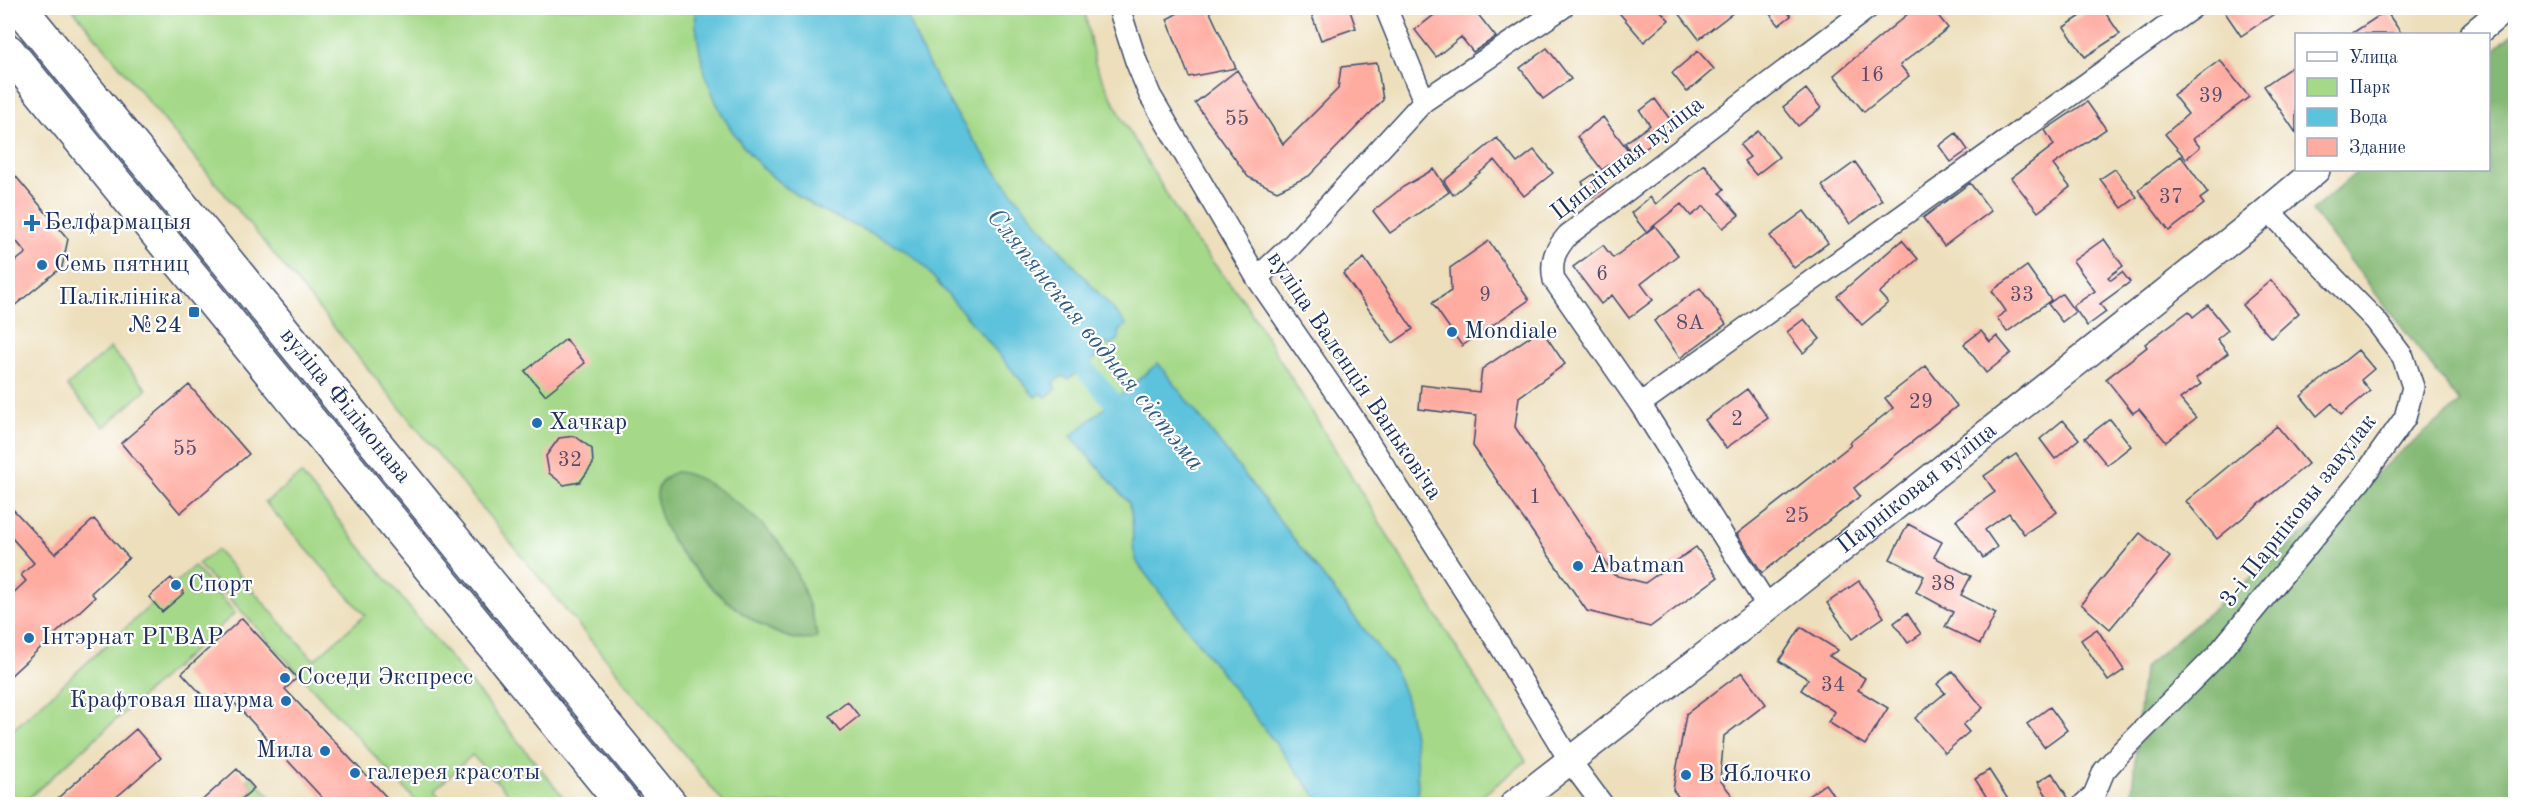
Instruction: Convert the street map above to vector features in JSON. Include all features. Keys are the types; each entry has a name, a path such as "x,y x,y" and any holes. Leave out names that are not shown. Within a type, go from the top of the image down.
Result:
{"main road":[{"name":"вуліца Філімонава","path":"20,8 670,804"},
{"name":"вуліца Філімонава","path":"8,51 623,804"},
{"path":"291,398 318,373"},
{"path":"438,575 465,553"}],"street":[{"name":"вуліца Валенція Ваньковіча","path":"1119,8 1136,62 1150,95 1257,278 1357,425 1499,644 1570,761"},
{"path":"1386,8 1424,101"},
{"path":"1257,278 1292,245 1424,101 1562,8"},
{"name":"Цяплічная вуліца","path":"1768,607 1640,404 1554,280 1551,266 1554,254 1568,235 1868,8"},
{"path":"1640,404 2192,8"},
{"path":"2475,33 2505,8"},
{"name":"Парніковая вуліца","path":"1514,804 1768,607 2315,171"},
{"name":"3-і Парніковы завулак","path":"2084,804 2094,795 2104,771 2216,656 2361,480 2405,418 2413,387 2403,357 2376,321 2268,210"},
{"path":"1570,761 1602,804"}],"green space":[{"path":"72,8 1084,8 1095,64 1125,124 1190,234 1244,301 1526,761 1472,804 725,804"},
{"path":"2515,31 2515,804 2131,804 2143,668 2460,403 2312,211 2358,171 2490,171 2490,54"},
{"path":"110,348 147,389 104,427 67,386"},
{"path":"676,472 702,480 732,499 780,544 803,589 817,638 791,638 759,624 727,601 697,572 673,541 659,511 659,487"},
{"path":"301,474 569,804 518,804 472,755 434,791 446,804 419,804 198,564 217,550 314,660 365,615 264,501 266,502"},
{"path":"194,566 235,613 22,804 8,804 8,734"},
{"path":"251,776 277,804 248,804 243,799 254,788 247,780"}],"water":[{"path":"695,8 904,8 923,53 946,96 1000,177 1127,325 1118,332 1119,339 1110,346 1104,343 1097,349 1098,356 1089,363 1082,360 1075,366 1077,373 1068,379 1062,376 1053,383 1056,389 1046,397 1041,393 1035,397 920,262 887,240 827,213 798,196 772,176 750,154 731,129 716,102 705,73 698,42"},
{"path":"1158,363 1393,667 1411,717 1416,751 1419,804 1322,804 1138,564 1133,549 1132,518 1128,502 1071,436"}],"building":[{"path":"1187,8 1208,8 1236,68 1189,77 1167,19"},
{"path":"1309,8 1349,8 1356,28 1321,40"},
{"path":"1443,8 1473,8 1496,37 1473,52 1461,37 1436,57 1415,30"},
{"path":"1615,8 1658,8 1669,20 1644,42"},
{"path":"1675,8 1739,8 1699,39"},
{"path":"1765,8 1784,8 1791,16 1779,25"},
{"path":"1915,8 1932,8 1948,28 1900,65 1909,76 1864,112 1834,75"},
{"path":"2093,8 2102,8 2120,34 2085,57 2064,27"},
{"path":"2222,8 2283,8 2241,36"},
{"path":"2386,11 2401,33 2353,33"},
{"path":"1547,48 1571,79 1543,99 1520,68"},
{"path":"1698,51 1714,69 1687,92 1672,73"},
{"path":"2220,60 2249,97 2193,139 2200,147 2186,159 2165,134 2188,114 2173,95"},
{"path":"1377,63 1383,100 1309,176 1277,191 1248,177 1195,103 1237,70 1283,144 1338,89 1341,67"},
{"path":"2295,65 2295,132 2264,86"},
{"path":"1806,89 1821,108 1798,126 1783,107"},
{"path":"1655,99 1675,126 1634,157 1625,143 1650,125 1640,111"},
{"path":"2087,102 2106,129 2053,165 2070,187 2038,212 2011,178 2054,145 2045,130"},
{"path":"1603,117 1628,150 1602,170 1577,137"},
{"path":"1758,131 1779,157 1756,175 1744,161 1750,157 1740,145"},
{"path":"1956,133 1968,150 1951,162 1939,146"},
{"path":"1497,138 1517,163 1534,150 1553,173 1524,196 1495,160 1453,195 1444,181"},
{"path":"2181,156 2208,193 2200,199 2204,204 2169,231 2138,190"},
{"path":"1855,162 1882,200 1850,224 1822,186"},
{"path":"1704,164 1724,189 1720,193 1739,215 1723,228 1704,206 1691,216 1681,204 1646,232 1631,213 1650,197 1656,204"},
{"path":"8,167 68,239 62,267 8,311 8,267 26,253 8,231"},
{"path":"1434,169 1449,192 1390,233 1373,211 1403,187"},
{"path":"2115,169 2137,197 2122,208 2100,179"},
{"path":"1594,174 1604,189 1592,197 1582,182"},
{"path":"1970,183 1991,211 1944,246 1923,218"},
{"path":"1804,211 1828,243 1794,268 1770,236"},
{"path":"1655,226 1678,255 1641,284 1653,300 1629,318 1612,295 1601,304 1573,267 1603,245 1613,258"},
{"path":"2104,239 2123,266 2108,277 2111,280 2122,272 2130,282 2100,304 2106,312 2087,326 2073,306 2095,291 2073,261"},
{"path":"1902,240 1918,259 1879,293 1888,303 1862,325 1837,296"},
{"path":"1489,241 1529,300 1462,346 1432,303 1451,291 1450,268"},
{"path":"1364,258 1413,329 1393,343 1343,274"},
{"path":"2027,266 2051,300 2007,332 1997,318 2006,311 1992,291"},
{"path":"2271,280 2299,313 2271,338 2242,305"},
{"path":"1700,288 1726,324 1680,358 1654,321"},
{"path":"2062,294 2075,312 2062,322 2048,304"},
{"path":"2208,305 2228,330 2217,339 2228,353 2196,378 2201,384 2180,399 2196,418 2166,442 2139,409 2133,413 2106,379 2147,347 2145,344 2189,311 2193,317"},
{"path":"1804,319 1820,339 1803,353 1787,332"},
{"path":"1541,329 1565,364 1519,397 1515,427 1614,575 1645,583 1696,547 1718,577 1650,627 1587,611 1473,446 1476,416 1419,409 1421,385 1479,392 1482,369"},
{"path":"1981,331 1990,342 1997,336 2011,353 1986,373 1964,344"},
{"path":"566,339 585,363 545,395 525,371"},
{"path":"2358,350 2374,369 2361,380 2370,391 2341,415 2332,403 2317,416 2301,396"},
{"path":"1926,366 1957,406 1854,488 1860,496 1762,573 1737,534 1851,445 1849,443 1893,408 1885,398"},
{"path":"189,385 249,454 180,513 121,443"},
{"path":"1747,389 1768,418 1726,448 1705,420"},
{"path":"2110,419 2131,446 2107,465 2085,438"},
{"path":"2063,420 2079,439 2055,459 2040,439"},
{"path":"2277,426 2308,464 2217,539 2186,501"},
{"path":"575,436 592,449 593,464 580,482 564,485 549,473 546,456 559,438"},
{"path":"2016,454 2057,512 2024,534 2009,513 1985,530 1997,547 1983,558 1956,520 1995,492 1984,476"},
{"name":"Інтэрнат РГВАР","path":"8,504 55,554 94,519 129,558 91,593 95,597 8,678 8,598 26,581 21,575 34,563 11,537 8,537"},
{"path":"1908,524 1942,542 1934,557 1971,576 1961,595 1996,613 1980,644 1945,627 1953,612 1916,592 1924,576 1890,559"},
{"path":"2140,533 2170,557 2110,629 2081,604"},
{"path":"171,578 184,593 162,612 149,597"},
{"path":"1859,581 1884,617 1852,639 1827,603"},
{"path":"1907,613 1921,634 1908,643 1894,623"},
{"path":"242,618 297,678 285,689 393,804 328,804 227,695 213,707 182,673"},
{"path":"1801,627 1838,650 1829,656 1865,678 1858,690 1888,708 1865,745 1828,722 1835,712 1801,690 1808,679 1779,661"},
{"path":"2097,629 2124,670 2108,681 2081,640"},
{"path":"1953,671 1983,708 1963,725 1969,732 1945,753 1915,718 1945,693 1937,684"},
{"path":"1742,672 1766,704 1724,736 1720,780 1739,804 1684,804 1673,790 1686,714"},
{"path":"847,701 859,716 840,731 828,716"},
{"path":"2050,707 2067,730 2044,747 2027,724"},
{"path":"136,729 161,758 127,788 108,804 51,804"},
{"path":"237,769 254,788 236,804 198,804"},
{"path":"1989,770 2011,804 1991,804 1975,779"},
{"path":"2052,773 2069,799 2060,804 2052,804 2038,782"},
{"path":"1825,784 1840,804 1797,804"}],"waterway":[{"name":"Сляпянская водная сістэма","path":"1063,344 1130,421"}],"place":[{"name":"Белфармацыя","path":"32,223"},
{"name":"Семь пятниц","path":"42,265"},
{"name":"Паліклініка №24","path":"194,312"},
{"name":"Mondiale","path":"1452,332"},
{"name":"Хачкар","path":"537,423"},
{"name":"Abatman","path":"1578,566"},
{"name":"Спорт","path":"176,585"},
{"name":"Інтэрнат РГВАР","path":"29,638"},
{"name":"Соседи Экспресс","path":"285,678"},
{"name":"Крафтовая шаурма","path":"286,701"},
{"name":"Мила","path":"325,751"},
{"name":"галерея красоты","path":"355,773"},
{"name":"В Яблочко","path":"1686,775"}]}
